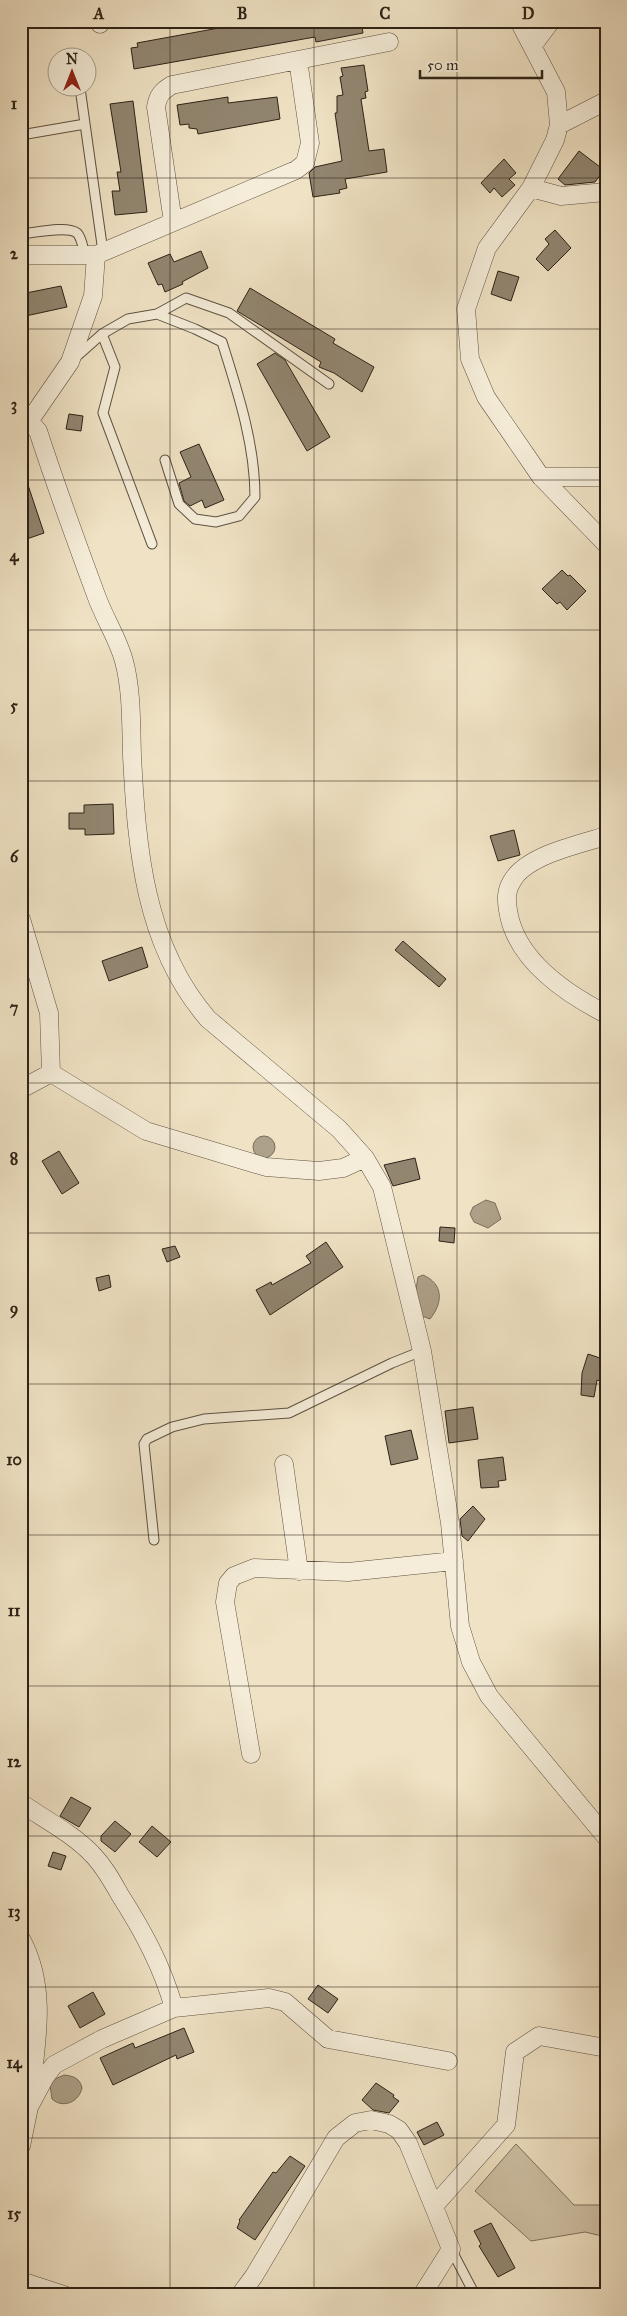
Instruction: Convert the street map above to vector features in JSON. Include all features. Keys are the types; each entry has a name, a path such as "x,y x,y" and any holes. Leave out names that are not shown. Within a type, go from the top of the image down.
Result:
{"street":[{"path":"519,21 556,92 559,125 554,140 531,188 487,248 466,309 470,360 486,397 541,477 606,544"},
{"path":"533,45 551,21"},
{"path":"173,222 156,107 162,91 172,85 389,42"},
{"path":"21,255 95,254 296,170 305,163 310,143 298,60"},
{"path":"559,125 606,101"},
{"path":"531,188 561,196 606,192"},
{"path":"95,254 93,296 70,362 26,416 38,431 97,598 124,660 129,690 140,858 158,932 191,999 208,1019 318,1110 352,1142 365,1158 382,1187 422,1351 447,1501 460,1626 471,1662 489,1696 606,1837"},
{"path":"541,477 606,477"},
{"path":"606,836 557,851 528,865 514,878 505,896 509,919 516,938 532,961 584,1002 606,1014"},
{"path":"21,919 49,1013 51,1073"},
{"path":"51,1073 146,1131 266,1167 319,1172 343,1168 365,1158"},
{"path":"21,1090 51,1073"},
{"path":"284,1464 299,1571"},
{"path":"251,1754 224,1602 226,1589 234,1576 249,1569 265,1567 299,1571 361,1572 454,1560"},
{"path":"21,1803 80,1844 104,1868 143,1932 166,1980 174,2008"},
{"path":"21,1939 35,1974 39,2003 29,2107 21,2146"},
{"path":"29,2107 54,2065 66,2057 135,2024 174,2008 258,1999 277,1999 286,2002 328,2039 448,2061"},
{"path":"434,2206 506,2125 515,2052 539,2036 606,2048"},
{"path":"240,2295 254,2276 336,2138 355,2123 371,2120 389,2124 399,2130 408,2143 451,2249 422,2295"},
{"path":"21,2280 64,2295"}],"lane":[{"path":"81,98 95,254"},
{"path":"21,135 85,124"},
{"path":"21,234 64,229 73,231 78,234 95,254"},
{"path":"70,362 102,334 128,319 157,314 186,298 230,313 329,384"},
{"path":"157,314 196,329 222,342 242,405 255,474 255,497 239,516 216,522 196,519 179,504 165,460"},
{"path":"102,334 115,367 103,413 152,544"},
{"path":"154,1540 144,1444 146,1439 172,1427 204,1418 289,1413 392,1363 422,1351"},
{"path":"451,2249 475,2295"}],"shaded area":[{"path":"264,1136 272,1139 275,1147 272,1155 264,1158 256,1155 253,1147 256,1139"},
{"path":"486,1200 495,1203 501,1219 488,1228 474,1222 470,1214 473,1207"},
{"path":"423,1275 435,1283 439,1294 437,1307 430,1319 422,1316 415,1295 418,1277"},
{"path":"64,2075 76,2078 82,2088 78,2097 66,2104 52,2099 50,2085 55,2079"},
{"path":"516,2144 574,2205 599,2205 606,2195 606,2237 585,2232 531,2241 475,2191"}],"building":[{"path":"257,21 302,21 302,25 318,21 361,21 363,33 316,42 315,37 134,69 131,48 138,47 137,43"},
{"path":"364,65 368,91 365,92 366,98 361,99 369,151 384,149 387,172 345,179 347,188 339,190 340,193 313,197 309,173 315,167 342,161 335,113 337,113 337,96 343,95 340,77 343,76 341,68"},
{"path":"228,97 228,103 277,97 280,119 198,134 197,129 189,128 189,124 180,125 177,105"},
{"path":"133,101 147,212 115,215 112,191 120,191 117,172 121,172 110,104"},
{"path":"579,151 604,170 595,182 565,185 558,179"},
{"path":"504,159 516,173 509,179 515,185 502,197 494,188 490,193 481,183"},
{"path":"555,230 571,248 548,271 536,259 549,244 545,239"},
{"path":"201,251 208,268 182,282 183,284 165,292 162,284 158,285 148,263 170,254 174,262"},
{"path":"498,271 519,277 511,301 491,294"},
{"path":"61,286 67,307 21,317 21,294"},
{"path":"250,288 335,339 333,343 374,367 362,392 334,373 319,367 321,362 237,311"},
{"path":"275,353 285,360 330,437 307,451 257,364"},
{"path":"69,414 83,416 81,431 66,429"},
{"path":"199,444 224,500 205,508 202,500 190,506 184,501 179,483 191,477 180,452"},
{"path":"21,473 24,473 44,533 21,541"},
{"path":"562,570 568,576 570,575 586,591 567,610 560,602 557,604 542,589"},
{"path":"113,804 114,834 85,835 85,829 69,829 69,813 84,813 84,805"},
{"path":"514,830 520,855 498,861 490,836"},
{"path":"403,941 446,979 439,987 395,950"},
{"path":"142,947 148,967 109,981 102,961"},
{"path":"59,1151 79,1183 62,1194 42,1161"},
{"path":"415,1158 420,1179 393,1186 384,1165"},
{"path":"440,1227 455,1228 454,1243 439,1241"},
{"path":"326,1242 343,1267 270,1315 256,1290 271,1282 272,1285 311,1263 306,1256"},
{"path":"175,1246 180,1257 167,1262 162,1249"},
{"path":"109,1275 111,1287 99,1291 96,1278"},
{"path":"588,1354 606,1360 606,1383 597,1380 594,1397 581,1395 582,1373"},
{"path":"473,1407 478,1439 449,1443 445,1411"},
{"path":"411,1430 418,1459 391,1465 385,1436"},
{"path":"503,1457 506,1480 498,1481 499,1487 481,1488 478,1460"},
{"path":"473,1506 485,1519 468,1541 462,1536 460,1519"},
{"path":"71,1797 91,1808 79,1827 60,1816"},
{"path":"115,1821 131,1834 115,1852 101,1841 101,1836"},
{"path":"152,1826 171,1842 157,1857 139,1842"},
{"path":"53,1852 66,1856 61,1870 48,1866"},
{"path":"318,1985 338,1999 328,2013 308,1999"},
{"path":"93,1992 105,2014 80,2028 68,2006"},
{"path":"184,2028 194,2052 177,2059 176,2055 113,2085 100,2058 133,2043 135,2048"},
{"path":"376,2083 394,2095 393,2097 399,2101 389,2113 373,2110 362,2100"},
{"path":"437,2122 444,2135 424,2145 417,2132"},
{"path":"290,2156 305,2166 255,2240 237,2228 239,2220 273,2172 276,2173"},
{"path":"491,2223 515,2268 498,2277 479,2246 481,2244 474,2231"}]}
